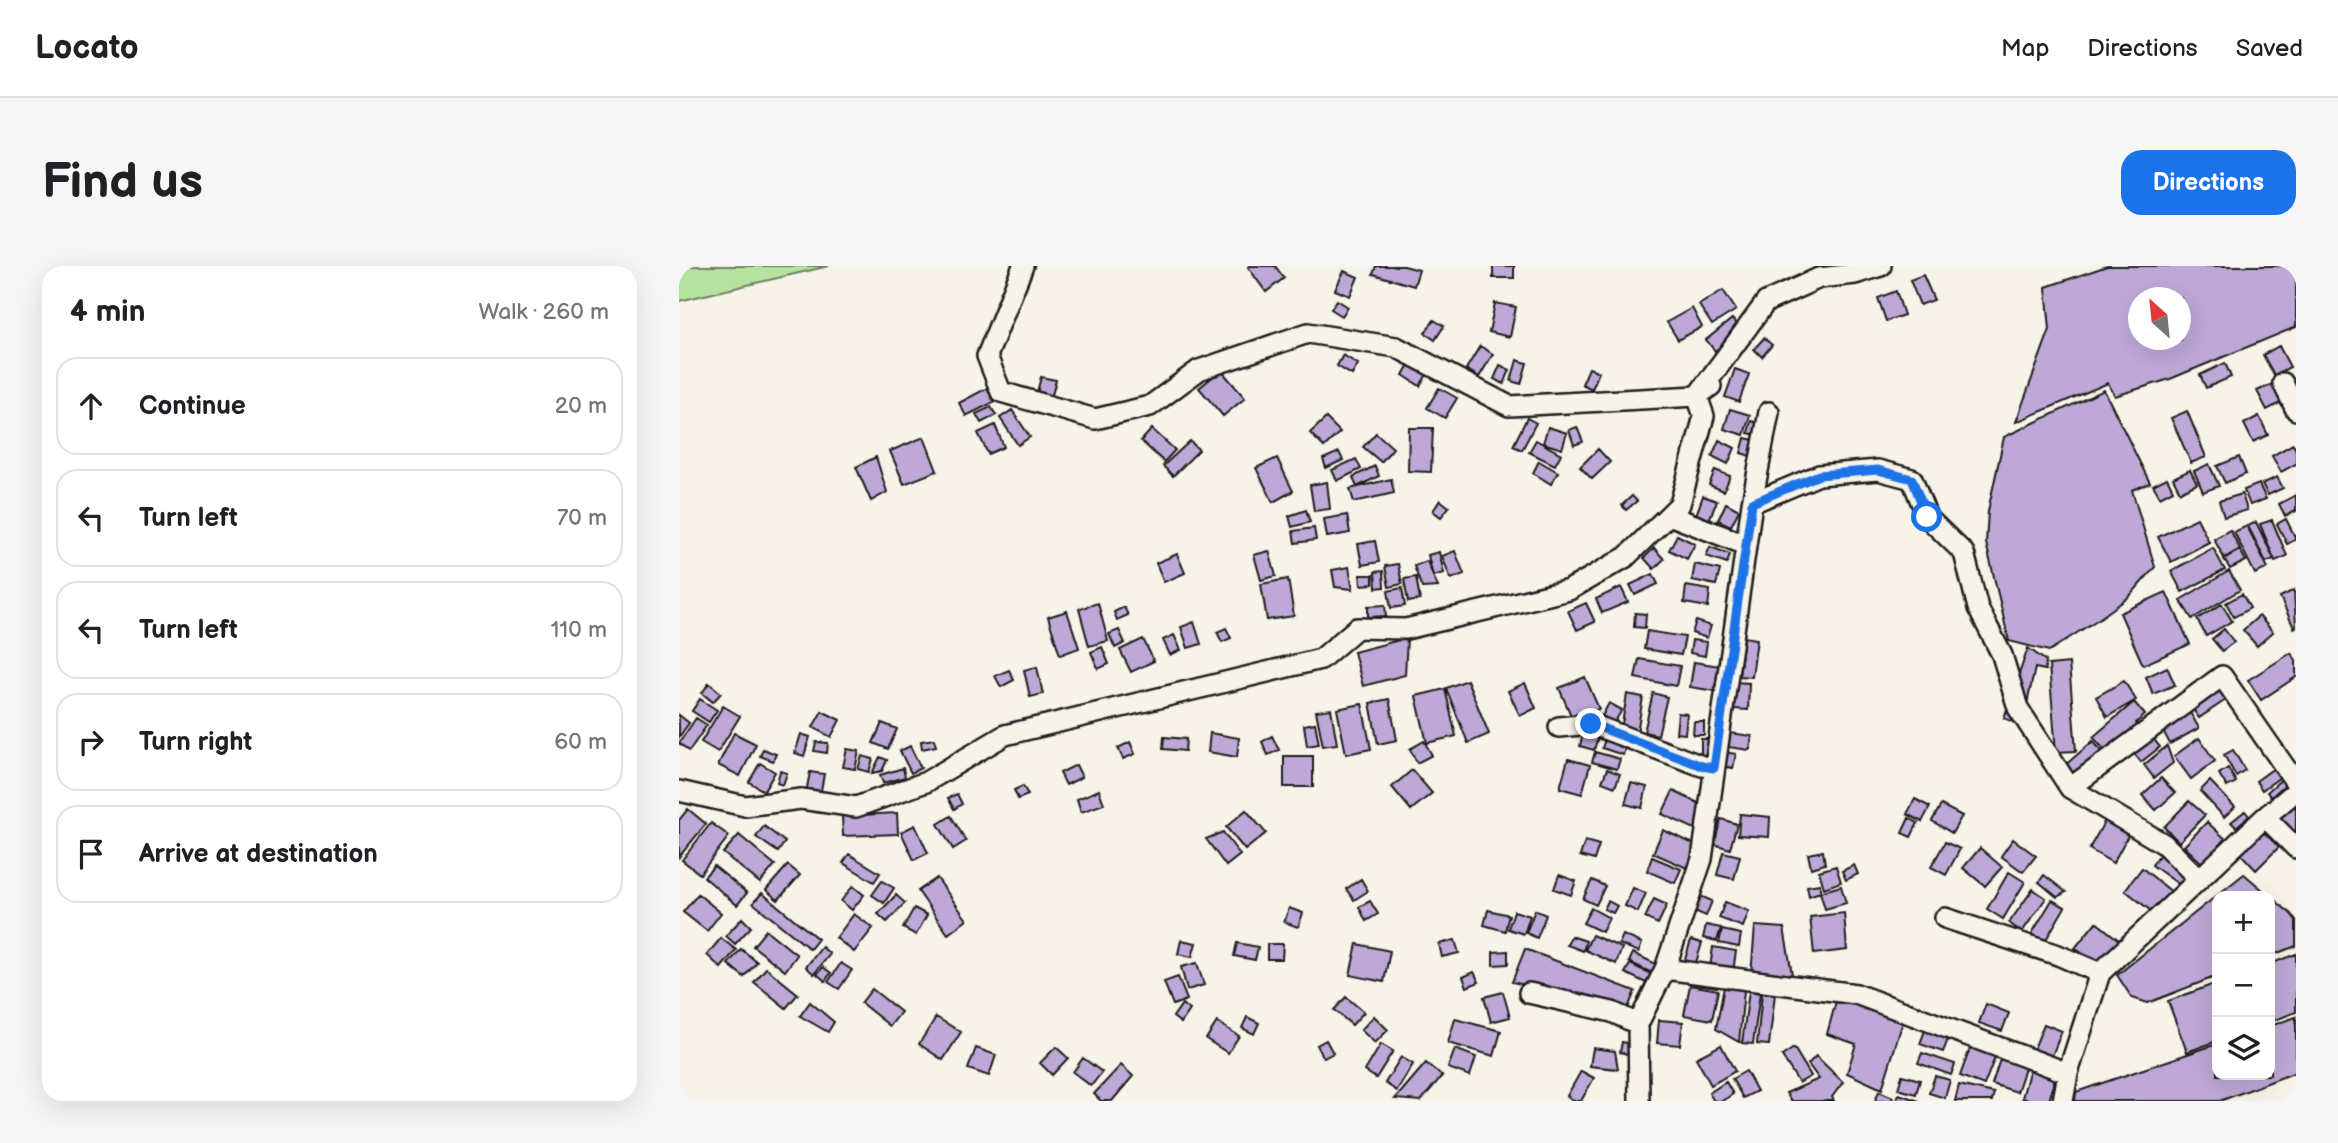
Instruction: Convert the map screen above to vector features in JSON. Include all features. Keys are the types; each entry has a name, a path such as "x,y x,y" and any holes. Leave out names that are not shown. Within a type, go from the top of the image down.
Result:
{"street":[{"path":"1023,266 988,356 1001,392 1095,419 1150,406 1199,370 1308,333 1396,347 1509,406 1704,391"},
{"path":"679,791 745,806 801,799 856,807 926,782 1006,734 1321,659 1357,628 1406,629 1569,590 1626,557 1680,505 1704,415 1704,391 1766,302 1819,278 1856,274 1881,266"},
{"path":"2283,383 2296,410"},
{"path":"1639,1101 1638,1024 1665,969 1702,859 1752,503 1769,412"},
{"path":"1752,503 1819,475 1878,470 1912,479 1927,517 1964,553 1978,608 2002,655 2018,708 2070,788 2164,844 2199,879"},
{"path":"1669,515 1746,545"},
{"path":"2070,788 2222,676 2296,783"},
{"path":"1559,727 1591,724 1702,766 1714,768"},
{"path":"2063,1101 2068,1073 2100,973 2296,791"},
{"path":"2265,817 2296,848"},
{"path":"1945,918 2046,951 2100,973"},
{"path":"1665,969 1857,994 2068,1073"},
{"path":"1529,993 1612,1012 1638,1024"}],"green space":[{"path":"679,266 829,266 679,301"}],"building":[{"path":"1249,266 1275,266 1284,278 1266,292"},
{"path":"1376,266 1404,266 1419,270 1414,286 1373,274"},
{"path":"1493,266 1514,266 1514,278 1493,278"},
{"path":"2107,266 2296,266 2296,327 2170,379 2115,396 2108,383 2016,422 2050,329 2046,287"},
{"path":"1344,271 1358,277 1350,296 1335,290"},
{"path":"1923,275 1934,300 1920,305 1910,280"},
{"path":"1723,290 1736,310 1712,325 1699,305"},
{"path":"1896,291 1904,315 1886,321 1878,298"},
{"path":"1337,300 1348,307 1342,316 1331,309"},
{"path":"1495,303 1516,307 1510,337 1489,332"},
{"path":"1692,308 1702,327 1678,340 1667,322"},
{"path":"1732,319 1741,330 1715,351 1706,340"},
{"path":"1434,320 1444,326 1435,340 1425,333"},
{"path":"1764,338 1772,345 1762,357 1754,349"},
{"path":"1480,346 1493,354 1479,377 1466,369"},
{"path":"2279,346 2290,367 2274,375 2263,355"},
{"path":"1343,355 1358,364 1352,375 1337,366"},
{"path":"1517,360 1527,363 1521,384 1511,381"},
{"path":"1411,361 1429,371 1420,386 1403,375"},
{"path":"2225,363 2231,377 2206,388 2200,375"},
{"path":"1500,365 1510,370 1504,384 1494,379"},
{"path":"1589,368 1599,372 1592,389 1582,384"},
{"path":"1735,369 1749,374 1739,402 1725,397"},
{"path":"1221,370 1245,398 1223,416 1199,388"},
{"path":"1041,377 1056,380 1051,399 1036,396"},
{"path":"2272,384 2282,402 2267,410 2257,391"},
{"path":"987,388 994,402 966,416 959,403"},
{"path":"1439,388 1457,398 1445,418 1427,408"},
{"path":"2104,390 2150,483 2132,490 2155,567 2129,597 2049,651 2009,641 1986,543 1988,511 2004,437"},
{"path":"991,407 996,415 981,423 976,414"},
{"path":"1730,409 1750,415 1744,435 1724,429"},
{"path":"1012,410 1030,437 1018,445 1000,418"},
{"path":"2187,411 2206,457 2191,463 2171,418"},
{"path":"2259,416 2268,435 2253,442 2244,424"},
{"path":"1326,418 1340,432 1324,447 1310,433"},
{"path":"1527,418 1536,423 1522,450 1513,446"},
{"path":"1751,421 1763,424 1760,436 1748,433"},
{"path":"995,425 1004,447 988,454 978,433"},
{"path":"1548,427 1567,433 1562,449 1543,443"},
{"path":"1577,427 1583,442 1574,445 1569,430"},
{"path":"1409,428 1433,428 1431,472 1408,471"},
{"path":"1152,429 1175,450 1164,462 1141,441"},
{"path":"1376,433 1393,448 1381,462 1363,447"},
{"path":"924,437 937,471 904,484 890,451"},
{"path":"1745,438 1758,441 1754,457 1741,453"},
{"path":"1536,440 1561,454 1555,465 1529,452"},
{"path":"1719,440 1735,448 1728,464 1712,456"},
{"path":"1190,441 1199,450 1173,476 1163,466"},
{"path":"2293,444 2296,464 2281,472 2272,456"},
{"path":"1598,449 1610,462 1592,479 1580,467"},
{"path":"1339,452 1343,460 1326,468 1323,459"},
{"path":"876,457 887,492 871,501 856,467"},
{"path":"2239,457 2246,474 2225,483 2217,466"},
{"path":"1277,458 1293,491 1273,502 1256,468"},
{"path":"1356,459 1361,469 1337,481 1332,470"},
{"path":"1539,461 1558,472 1551,484 1533,473"},
{"path":"2209,464 2219,486 2203,492 2194,471"},
{"path":"1375,466 1379,476 1357,487 1353,477"},
{"path":"1715,470 1730,476 1724,491 1709,485"},
{"path":"2190,470 2197,484 2180,492 2173,478"},
{"path":"2277,477 2283,488 2268,495 2262,484"},
{"path":"2167,478 2173,490 2160,497 2153,485"},
{"path":"1391,479 1394,493 1354,502 1350,489"},
{"path":"1327,482 1330,509 1314,511 1310,485"},
{"path":"2259,484 2266,499 2250,505 2244,490"},
{"path":"2242,494 2247,510 2224,517 2219,501"},
{"path":"2296,495 2296,511 2285,516 2279,504"},
{"path":"1632,496 1637,501 1626,510 1622,505"},
{"path":"1703,496 1717,501 1709,520 1696,515"},
{"path":"1440,500 1449,507 1441,517 1433,511"},
{"path":"1726,503 1739,510 1731,526 1718,520"},
{"path":"1306,510 1310,522 1292,527 1289,516"},
{"path":"1347,515 1350,533 1327,537 1324,519"},
{"path":"2197,518 2209,542 2171,562 2158,537"},
{"path":"2286,519 2296,539 2287,544 2277,524"},
{"path":"2272,520 2287,556 2275,561 2260,524"},
{"path":"2256,522 2274,559 2266,562 2248,526"},
{"path":"2247,526 2268,568 2255,574 2234,532"},
{"path":"1314,528 1316,540 1295,543 1293,531"},
{"path":"2230,530 2240,549 2224,558 2214,539"},
{"path":"1677,535 1695,544 1687,559 1669,550"},
{"path":"1375,541 1379,562 1362,565 1358,544"},
{"path":"1710,547 1730,554 1727,563 1706,556"},
{"path":"1654,548 1664,559 1654,569 1644,558"},
{"path":"2213,548 2225,570 2182,592 2171,571"},
{"path":"2240,550 2246,561 2230,569 2224,559"},
{"path":"1269,551 1276,576 1261,580 1254,555"},
{"path":"1455,551 1464,574 1451,579 1442,556"},
{"path":"1439,552 1444,573 1433,576 1428,555"},
{"path":"1177,554 1185,573 1164,582 1156,563"},
{"path":"1427,561 1438,587 1422,588 1414,566"},
{"path":"1398,564 1402,584 1389,587 1385,566"},
{"path":"1695,564 1720,570 1716,585 1692,580"},
{"path":"1349,567 1353,589 1335,587 1332,570"},
{"path":"1383,571 1384,587 1376,588 1375,572"},
{"path":"2229,571 2240,590 2192,619 2180,600"},
{"path":"1653,574 1658,584 1635,595 1630,585"},
{"path":"1360,575 1373,575 1373,584 1361,585"},
{"path":"1416,577 1420,600 1408,602 1404,579"},
{"path":"1288,579 1294,616 1267,620 1261,584"},
{"path":"1686,586 1710,590 1708,607 1684,603"},
{"path":"1621,587 1628,602 1602,613 1596,599"},
{"path":"1402,588 1405,606 1391,608 1388,591"},
{"path":"2294,590 2296,627 2294,628 2280,597"},
{"path":"2166,592 2190,644 2143,665 2120,613"},
{"path":"2242,594 2250,608 2234,617 2226,603"},
{"path":"1098,603 1108,641 1089,646 1079,609"},
{"path":"1586,603 1595,622 1577,630 1568,611"},
{"path":"2222,604 2232,621 2206,636 2197,619"},
{"path":"1385,605 1386,616 1368,617 1368,606"},
{"path":"1124,607 1128,615 1117,620 1114,612"},
{"path":"1067,611 1079,648 1060,655 1048,617"},
{"path":"1635,613 1646,614 1645,628 1634,627"},
{"path":"2259,616 2273,632 2257,646 2243,630"},
{"path":"1696,621 1711,626 1707,638 1692,633"},
{"path":"1194,622 1201,644 1188,648 1181,627"},
{"path":"1226,628 1231,638 1222,642 1217,632"},
{"path":"2224,629 2234,642 2222,651 2212,639"},
{"path":"1119,630 1125,643 1115,648 1109,634"},
{"path":"1647,631 1685,637 1681,655 1644,649"},
{"path":"1174,635 1181,650 1170,655 1163,640"},
{"path":"1744,637 1757,639 1752,677 1739,676"},
{"path":"1407,638 1405,675 1363,686 1354,652"},
{"path":"1143,639 1154,661 1131,672 1120,650"},
{"path":"1692,640 1707,642 1705,656 1690,653"},
{"path":"1102,647 1109,664 1098,669 1091,652"},
{"path":"2028,648 2046,661 2045,670 2035,668 2022,726 2004,718"},
{"path":"2291,653 2296,660 2296,677 2261,700 2248,680"},
{"path":"1639,659 1680,666 1676,686 1635,678"},
{"path":"1694,662 1720,666 1716,691 1690,687"},
{"path":"2069,663 2076,751 2056,752 2049,665"},
{"path":"1037,667 1043,694 1030,697 1024,670"},
{"path":"2167,667 2175,685 2153,694 2146,677"},
{"path":"1009,670 1014,680 1001,687 995,676"},
{"path":"1585,677 1599,709 1573,720 1559,688"},
{"path":"1467,680 1489,734 1468,743 1446,688"},
{"path":"2124,681 2136,700 2107,717 2096,697"},
{"path":"1735,682 1749,683 1748,710 1734,709"},
{"path":"709,683 721,693 713,702 702,693"},
{"path":"1525,683 1536,708 1520,716 1508,691"},
{"path":"2220,683 2230,697 2199,718 2190,705"},
{"path":"1445,689 1456,736 1427,743 1416,696"},
{"path":"1653,693 1667,697 1658,735 1644,732"},
{"path":"1627,694 1643,697 1637,733 1621,730"},
{"path":"700,699 717,710 709,722 692,711"},
{"path":"1389,699 1397,740 1378,744 1370,703"},
{"path":"2134,702 2145,715 2136,723 2139,726 2107,753 2093,737"},
{"path":"1609,703 1622,710 1614,723 1602,716"},
{"path":"1362,704 1371,749 1346,754 1337,709"},
{"path":"723,706 740,716 718,752 701,742"},
{"path":"1331,709 1337,744 1323,746 1316,711"},
{"path":"2188,709 2199,728 2170,744 2160,725"},
{"path":"822,711 840,720 831,737 813,727"},
{"path":"1678,713 1687,714 1685,734 1676,733"},
{"path":"679,715 689,723 679,737"},
{"path":"696,718 707,725 689,751 679,743"},
{"path":"1694,722 1704,722 1704,735 1693,735"},
{"path":"882,723 897,729 888,749 873,743"},
{"path":"1315,723 1319,744 1307,746 1304,725"},
{"path":"1584,729 1599,733 1594,750 1580,746"},
{"path":"734,733 756,744 740,776 718,765"},
{"path":"1210,733 1239,738 1237,757 1208,752"},
{"path":"1730,733 1752,736 1750,750 1728,747"},
{"path":"801,734 810,737 804,756 795,753"},
{"path":"1272,736 1279,750 1268,755 1262,742"},
{"path":"1606,736 1627,743 1623,755 1602,748"},
{"path":"2151,736 2160,747 2141,762 2132,751"},
{"path":"1164,737 1186,739 1185,751 1163,749"},
{"path":"2199,738 2215,761 2191,779 2174,756"},
{"path":"934,739 936,746 922,749 921,741"},
{"path":"1701,739 1709,739 1709,761 1701,761"},
{"path":"1424,741 1432,755 1417,763 1410,749"},
{"path":"2093,741 2104,754 2074,780 2063,767"},
{"path":"816,742 828,743 827,753 814,751"},
{"path":"1130,742 1135,754 1123,759 1118,748"},
{"path":"910,746 921,768 911,773 900,751"},
{"path":"2167,746 2173,763 2154,778 2144,765"},
{"path":"763,749 776,754 773,761 760,756"},
{"path":"847,749 859,751 855,769 843,767"},
{"path":"2233,750 2245,770 2236,776 2224,755"},
{"path":"1595,752 1620,759 1617,769 1592,762"},
{"path":"1725,752 1736,754 1733,768 1722,766"},
{"path":"862,756 873,759 869,772 858,769"},
{"path":"1284,756 1313,756 1313,787 1284,787"},
{"path":"880,757 887,760 882,771 872,773"},
{"path":"1568,759 1590,765 1582,794 1560,788"},
{"path":"760,763 775,772 764,791 749,782"},
{"path":"1076,765 1082,777 1066,785 1060,773"},
{"path":"2277,766 2283,775 2262,790 2256,781"},
{"path":"903,768 905,777 883,783 880,775"},
{"path":"2228,768 2236,782 2227,787 2219,774"},
{"path":"1607,769 1620,774 1615,787 1602,782"},
{"path":"1412,770 1432,793 1411,810 1392,787"},
{"path":"780,771 787,773 783,785 777,783"},
{"path":"810,772 824,774 820,796 806,793"},
{"path":"2285,776 2289,781 2271,797 2267,792"},
{"path":"2161,778 2175,793 2156,810 2142,795"},
{"path":"2210,781 2235,807 2224,817 2200,791"},
{"path":"1631,783 1647,787 1642,808 1625,804"},
{"path":"1023,786 1028,795 1018,799 1014,790"},
{"path":"1099,790 1104,804 1081,812 1077,799"},
{"path":"1673,791 1707,807 1697,830 1662,814"},
{"path":"957,794 962,804 954,809 948,798"},
{"path":"1915,799 1930,807 1922,822 1907,814"},
{"path":"2296,800 2296,838 2277,815"},
{"path":"2189,801 2205,815 2179,842 2164,827"},
{"path":"1941,805 1962,816 1952,833 1932,821"},
{"path":"688,809 706,824 679,857 679,820"},
{"path":"1246,810 1266,833 1245,850 1226,827"},
{"path":"2245,811 2249,816 2236,827 2231,822"},
{"path":"897,813 898,834 843,836 842,816"},
{"path":"1740,814 1770,817 1769,837 1738,835"},
{"path":"951,816 966,841 953,849 938,824"},
{"path":"2107,817 2131,830 2113,863 2089,849"},
{"path":"1909,818 1918,823 1911,837 1902,833"},
{"path":"1721,819 1737,824 1730,849 1714,844"},
{"path":"2207,822 2229,842 2205,866 2184,846"},
{"path":"711,823 729,836 700,874 682,860"},
{"path":"915,825 928,853 914,860 901,832"},
{"path":"764,826 785,842 778,852 756,837"},
{"path":"1663,830 1698,846 1687,868 1653,853"},
{"path":"2261,830 2279,847 2256,870 2239,852"},
{"path":"1223,832 1240,855 1226,866 1206,839"},
{"path":"739,835 775,865 760,883 723,853"},
{"path":"2013,839 2036,856 2023,872 2001,856"},
{"path":"1585,841 1599,845 1594,860 1580,856"},
{"path":"1945,842 1960,849 1946,875 1931,867"},
{"path":"1980,848 2002,867 1985,886 1963,868"},
{"path":"1823,851 1825,864 1811,868 1808,854"},
{"path":"1723,852 1740,856 1734,879 1717,875"},
{"path":"849,854 880,873 874,882 843,863"},
{"path":"2160,854 2191,877 2184,888 2152,865"},
{"path":"1652,857 1681,869 1675,883 1647,871"},
{"path":"788,865 800,875 778,900 766,890"},
{"path":"1854,865 1858,874 1846,880 1842,871"},
{"path":"714,866 747,893 737,905 704,877"},
{"path":"1836,866 1841,882 1824,888 1819,871"},
{"path":"2142,868 2173,893 2156,915 2125,890"},
{"path":"2009,872 2025,882 2003,919 1987,909"},
{"path":"2244,874 2264,891 2223,891"},
{"path":"1559,875 1576,881 1571,895 1554,889"},
{"path":"2044,875 2066,892 2057,897 2039,882"},
{"path":"937,878 967,920 948,934 918,891"},
{"path":"1361,879 1368,891 1354,900 1346,889"},
{"path":"1592,880 1605,886 1596,905 1583,899"},
{"path":"882,881 894,888 884,903 872,895"},
{"path":"1820,884 1820,892 1809,896 1807,886"},
{"path":"853,886 864,895 852,910 841,901"},
{"path":"1841,886 1846,903 1825,909 1820,892"},
{"path":"1633,888 1646,893 1638,912 1625,906"},
{"path":"2033,889 2046,898 2022,932 2009,923"},
{"path":"762,893 818,939 810,949 753,903"},
{"path":"698,894 721,913 707,931 683,912"},
{"path":"896,895 905,903 887,922 878,914"},
{"path":"1698,895 1712,901 1706,916 1692,910"},
{"path":"1654,899 1667,905 1658,924 1645,918"},
{"path":"2212,899 2212,978 2148,1003 2132,998 2117,975"},
{"path":"2052,900 2065,907 2044,943 2031,935"},
{"path":"2275,900 2296,920 2296,946 2275,954"},
{"path":"1370,901 1378,914 1366,921 1359,907"},
{"path":"1608,901 1617,906 1613,913 1604,909"},
{"path":"1725,902 1749,911 1743,927 1719,918"},
{"path":"914,908 927,915 916,935 903,928"},
{"path":"1289,908 1303,913 1298,927 1284,922"},
{"path":"1591,908 1609,918 1602,932 1583,923"},
{"path":"1488,910 1509,915 1505,931 1484,925"},
{"path":"1535,910 1546,915 1537,938 1526,933"},
{"path":"1514,911 1530,916 1524,934 1508,929"},
{"path":"1844,913 1847,950 1814,954 1810,917"},
{"path":"854,914 873,928 854,952 836,938"},
{"path":"742,918 751,927 735,944 726,936"},
{"path":"2096,922 2120,941 2100,967 2075,948"},
{"path":"1706,925 1721,928 1717,941 1703,938"},
{"path":"1755,926 1784,928 1793,980 1751,975"},
{"path":"766,930 797,955 785,971 753,946"},
{"path":"1722,930 1741,934 1739,947 1719,943"},
{"path":"1592,935 1622,948 1616,964 1585,950"},
{"path":"1623,935 1642,943 1639,952 1619,944"},
{"path":"1571,936 1586,941 1583,951 1567,945"},
{"path":"721,938 736,950 721,968 707,955"},
{"path":"1181,940 1196,943 1192,957 1178,954"},
{"path":"1455,940 1459,953 1442,957 1439,944"},
{"path":"1691,940 1702,943 1694,969 1683,966"},
{"path":"1237,943 1258,947 1255,960 1234,956"},
{"path":"1267,944 1283,944 1282,959 1267,959"},
{"path":"1357,944 1390,951 1384,982 1350,975"},
{"path":"822,947 830,954 814,974 806,967"},
{"path":"1713,947 1736,951 1733,972 1710,968"},
{"path":"741,949 757,962 744,977 728,964"},
{"path":"1525,949 1635,991 1628,1008 1512,982"},
{"path":"1508,951 1508,964 1493,965 1493,952"},
{"path":"1633,953 1658,965 1654,974 1629,962"},
{"path":"2296,954 2296,1012 2275,1020 2275,1017 2275,962"},
{"path":"841,963 852,970 839,989 828,982"},
{"path":"1197,963 1204,985 1187,990 1181,967"},
{"path":"1630,964 1651,974 1646,983 1625,973"},
{"path":"823,967 831,973 825,981 817,974"},
{"path":"766,968 798,994 786,1008 754,982"},
{"path":"1474,972 1479,982 1467,987 1463,977"},
{"path":"1178,977 1187,1000 1173,1005 1164,982"},
{"path":"1690,985 1718,990 1712,1020 1684,1015"},
{"path":"2212,985 2212,1043 2187,1052 2168,1001"},
{"path":"1724,987 1744,990 1739,1042 1716,1029"},
{"path":"872,989 901,1012 890,1026 861,1003"},
{"path":"1749,991 1760,993 1753,1044 1742,1043"},
{"path":"1503,992 1510,1017 1491,1022 1484,997"},
{"path":"1762,993 1775,994 1769,1045 1757,1044"},
{"path":"1838,994 1905,1015 1882,1089 1847,1073 1856,1044 1827,1034"},
{"path":"1346,997 1364,1012 1352,1025 1334,1010"},
{"path":"810,1002 834,1022 828,1032 800,1016"},
{"path":"1182,1004 1190,1010 1181,1023 1173,1017"},
{"path":"1986,1004 2009,1013 2002,1031 1979,1023"},
{"path":"1374,1016 1388,1030 1375,1043 1361,1030"},
{"path":"936,1017 961,1032 943,1060 919,1044"},
{"path":"1247,1017 1259,1023 1254,1034 1242,1028"},
{"path":"2296,1017 2296,1072 2220,1101 2075,1101 2076,1092 2212,1046 2212,1080 2275,1080 2275,1024"},
{"path":"1455,1019 1501,1031 1494,1056 1448,1043"},
{"path":"1659,1020 1683,1022 1680,1045 1657,1043"},
{"path":"1217,1022 1239,1036 1228,1053 1206,1039"},
{"path":"2044,1024 2062,1031 2051,1058 2033,1051"},
{"path":"1927,1025 1950,1034 1943,1052 1920,1044"},
{"path":"1326,1040 1333,1053 1324,1058 1317,1045"},
{"path":"1622,1042 1636,1045 1634,1056 1620,1052"},
{"path":"1972,1043 1997,1052 1984,1085 1960,1076"},
{"path":"1381,1044 1393,1051 1376,1078 1365,1071"},
{"path":"1721,1045 1735,1071 1711,1085 1696,1058"},
{"path":"1056,1047 1068,1058 1052,1075 1040,1063"},
{"path":"976,1048 996,1055 989,1076 968,1069"},
{"path":"1593,1048 1615,1051 1618,1069 1590,1066"},
{"path":"1794,1048 1811,1076 1799,1083 1782,1056"},
{"path":"1455,1049 1476,1057 1470,1076 1448,1068"},
{"path":"1922,1053 1955,1064 1951,1075 1918,1063"},
{"path":"2002,1053 2027,1062 2017,1092 1992,1084"},
{"path":"1816,1056 1843,1082 1832,1097 1834,1101 1791,1101 1786,1093 1819,1079 1808,1064"},
{"path":"1401,1057 1413,1064 1397,1091 1385,1083"},
{"path":"1083,1058 1102,1072 1091,1086 1073,1072"},
{"path":"1426,1063 1442,1076 1421,1101 1395,1099"},
{"path":"1121,1065 1133,1076 1112,1101 1101,1101 1094,1094"},
{"path":"2030,1068 2056,1075 2049,1101 2022,1098"},
{"path":"1581,1071 1594,1078 1581,1101 1575,1101 1567,1096"},
{"path":"1746,1071 1757,1091 1743,1098 1732,1079"},
{"path":"1902,1075 1920,1080 1916,1094 1898,1089"},
{"path":"1935,1076 1950,1080 1945,1098 1929,1093"},
{"path":"1726,1082 1733,1094 1722,1101 1714,1101 1709,1093"},
{"path":"1959,1085 1994,1093 1992,1101 1955,1101"},
{"path":"1879,1091 1893,1097 1891,1101 1875,1101"},
{"path":"1899,1094 1919,1101 1896,1101"}],"route":[{"path":"1591,724 1702,766 1714,768 1752,503 1819,475 1878,470 1912,479 1927,517"}]}
